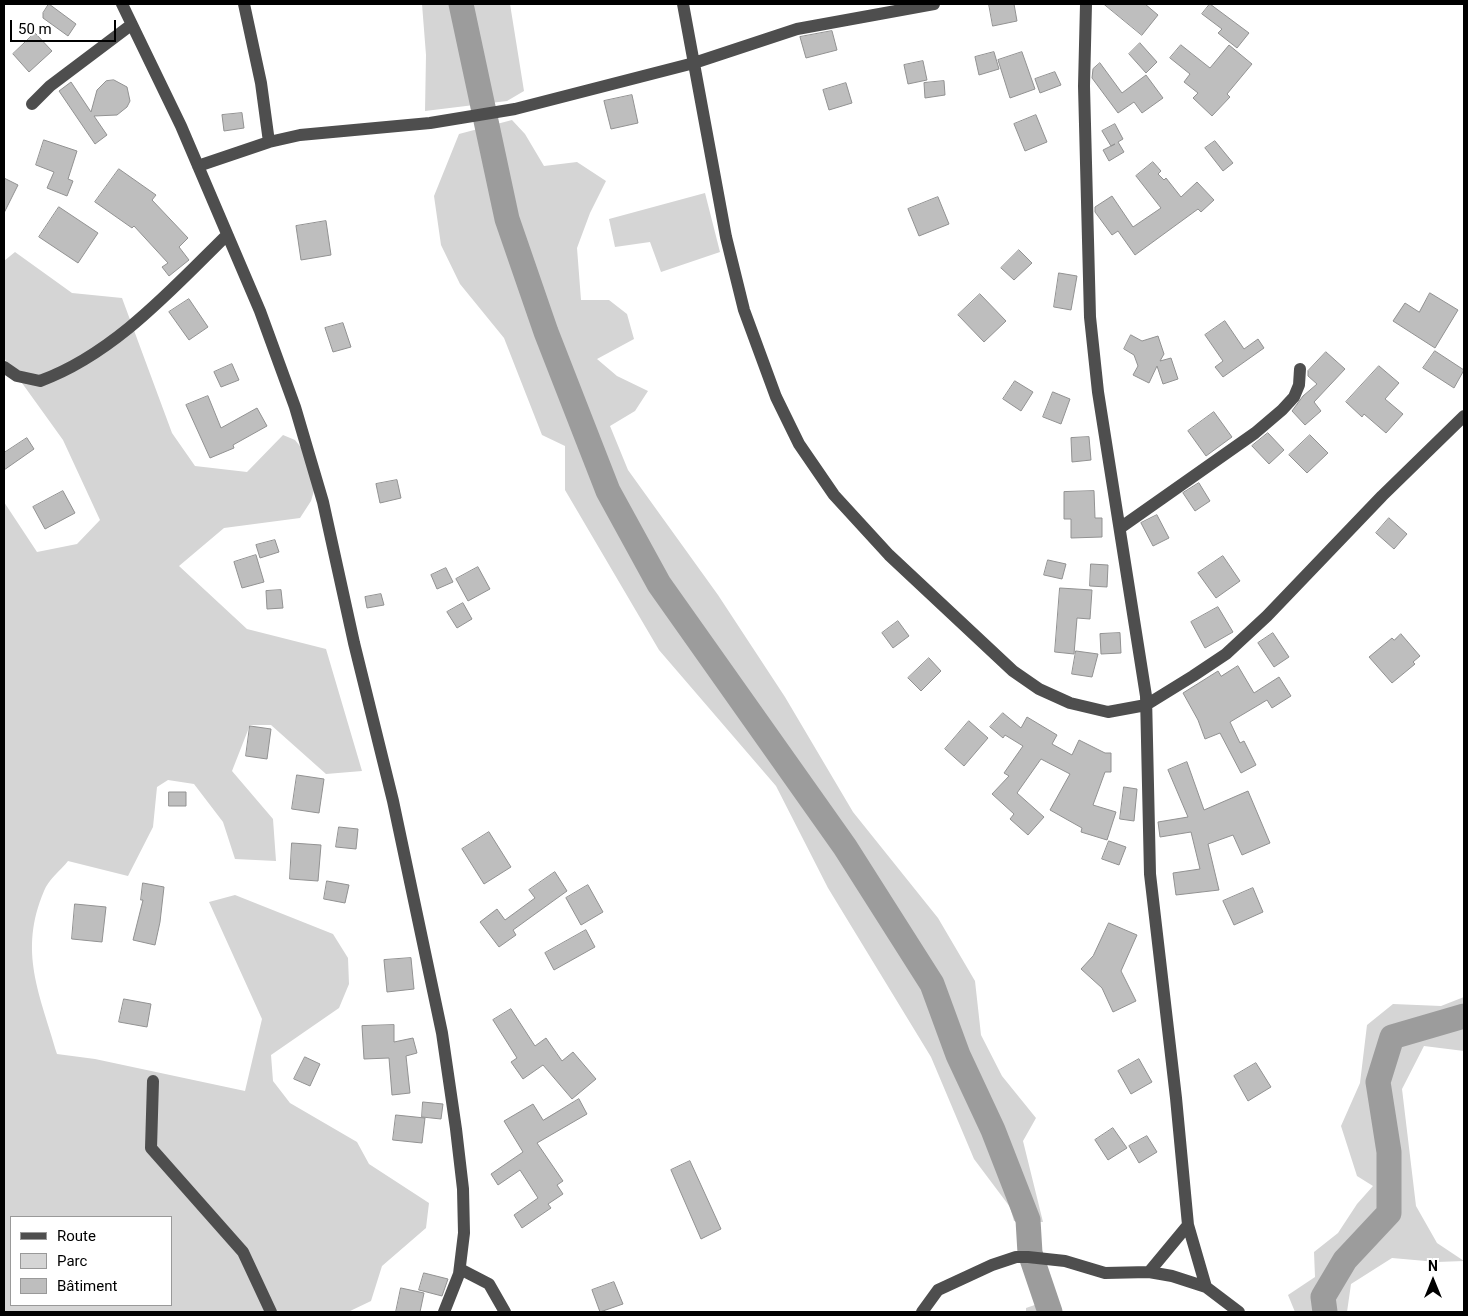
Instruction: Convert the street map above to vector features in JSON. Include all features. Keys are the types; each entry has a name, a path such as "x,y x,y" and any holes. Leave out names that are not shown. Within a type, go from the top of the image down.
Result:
{"street":[{"path":"122,4 182,126 260,311 307,444 323,502 354,643 394,801 442,1033 463,1189 464,1233 460,1269 444,1312"},
{"path":"244,4 261,83 269,142"},
{"path":"683,4 726,237 744,310 776,397 799,444 834,495 889,555 1014,671 1039,689 1091,710 1108,712 1146,705 1226,654 1267,616 1382,496 1464,416"},
{"path":"198,166 269,142 361,128 430,123 515,109 694,63 796,29 934,4"},
{"path":"1086,4 1084,96 1090,317 1098,392 1146,705 1150,874 1176,1098 1188,1225 1206,1287"},
{"path":"32,104 50,86 132,25"},
{"path":"4,367 17,376 40,381 95,353 155,306 227,235"},
{"path":"1120,528 1254,434 1282,410 1294,397 1299,385 1300,369"},
{"path":"153,1081 150,1148 243,1252 271,1312"},
{"path":"1149,1272 1188,1225"},
{"path":"922,1312 938,1290 968,1274 1016,1257 1050,1258 1106,1273 1149,1272 1172,1276 1206,1287 1239,1312"},
{"path":"460,1269 489,1284 505,1312"}],"green space":[{"path":"422,4 510,4 524,91 507,101 425,111 426,55"},
{"path":"512,120 525,134 544,166 577,162 606,181 590,213 577,248 581,300 609,300 627,314 634,339 597,359 617,376 648,391 635,411 610,426 628,470 718,595 785,697 853,812 938,918 975,981 981,1035 1002,1076 1036,1118 1023,1141 1043,1222 1014,1221 1010,1207 974,1159 931,1057 828,888 776,786 659,650 565,490 565,446 542,435 504,338 460,284 441,245 434,196 459,134"},
{"path":"705,193 720,252 661,272 650,242 615,247 609,219"},
{"path":"15,252 72,293 122,298 172,433 195,466 247,472 283,435 295,440 304,451 315,487 311,501 300,518 224,528 179,566 247,629 326,649 362,771 326,774 271,725 250,725 232,771 273,819 276,861 235,859 223,822 194,784 168,780 157,787 153,827 128,876 68,861 48,883 36,913 32,954 34,973 57,1054 95,1059 245,1091 262,1019 209,902 235,895 333,934 348,958 349,984 339,1008 271,1055 273,1081 290,1103 357,1142 369,1164 429,1203 426,1228 382,1266 371,1301 348,1312 4,1312 4,502 37,552 77,544 100,520 63,440 4,358 4,261"},
{"path":"1464,997 1464,1051 1424,1046 1402,1089 1416,1206 1437,1243 1464,1261 1437,1262 1392,1258 1351,1284 1347,1312 1295,1312 1288,1295 1315,1277 1314,1252 1338,1233 1357,1204 1373,1186 1357,1176 1341,1126 1360,1083 1367,1025 1393,1004 1441,1006"},
{"path":"1052,1299 1062,1312 1026,1312 1026,1308"}],"building":[{"path":"49,4 76,24 68,36 43,18 43,13"},
{"path":"989,4 1014,4 1017,21 993,26"},
{"path":"1104,4 1145,4 1158,15 1142,35"},
{"path":"1210,4 1249,33 1237,48 1218,33 1222,29 1202,14"},
{"path":"832,31 837,50 806,58 800,37"},
{"path":"35,33 52,51 29,72 13,54"},
{"path":"1140,43 1157,62 1146,73 1129,54"},
{"path":"1181,45 1210,68 1229,45 1252,64 1227,94 1230,97 1212,116 1193,98 1198,93 1184,82 1190,74 1170,58"},
{"path":"994,52 999,69 979,75 975,57"},
{"path":"1022,52 1035,89 1010,98 998,60"},
{"path":"923,61 927,80 908,84 904,65"},
{"path":"1100,63 1122,93 1146,75 1163,98 1142,113 1134,102 1118,113 1092,78 1093,69"},
{"path":"1055,72 1061,85 1040,93 1035,79"},
{"path":"114,80 127,87 130,101 127,107 117,115 94,116 107,135 95,144 59,91 71,82 91,112 97,90 106,81"},
{"path":"944,81 945,95 925,98 924,83"},
{"path":"846,83 852,103 829,110 823,90"},
{"path":"632,95 638,123 611,129 604,101"},
{"path":"242,113 244,128 224,131 222,115"},
{"path":"1036,115 1047,142 1025,151 1014,124"},
{"path":"1115,124 1123,139 1118,142 1124,152 1109,161 1103,150 1111,146 1102,131"},
{"path":"44,140 77,151 68,179 73,181 67,196 47,188 54,172 36,165"},
{"path":"1215,141 1233,163 1223,171 1205,148"},
{"path":"1153,162 1161,171 1158,174 1164,180 1166,178 1181,197 1197,182 1214,200 1201,212 1198,209 1135,255 1118,231 1112,235 1095,212 1095,207 1112,196 1133,227 1161,208 1136,176"},
{"path":"119,169 156,195 152,200 188,238 179,247 189,260 169,276 162,267 168,263 134,226 132,228 95,202"},
{"path":"4,178 18,185 4,213"},
{"path":"938,197 949,224 919,236 908,209"},
{"path":"59,207 98,233 78,263 39,237"},
{"path":"326,221 331,255 301,260 296,226"},
{"path":"1019,250 1032,263 1014,280 1001,268"},
{"path":"1059,273 1077,276 1071,310 1054,307"},
{"path":"1430,293 1458,310 1435,348 1393,321 1405,303 1419,312"},
{"path":"980,294 1006,321 984,342 958,315"},
{"path":"189,299 208,327 189,340 169,312"},
{"path":"1225,321 1244,349 1258,339 1264,348 1223,377 1215,367 1223,361 1205,335"},
{"path":"343,323 351,347 333,352 325,328"},
{"path":"1131,335 1142,341 1158,336 1164,354 1160,361 1171,358 1178,379 1163,384 1157,366 1149,383 1133,375 1138,366 1134,355 1124,349"},
{"path":"1435,351 1464,370 1454,388 1423,368"},
{"path":"1326,352 1345,369 1314,402 1321,411 1305,425 1292,411 1303,396 1317,384 1308,376 1308,371"},
{"path":"232,364 239,380 221,387 214,372"},
{"path":"1379,366 1399,383 1385,399 1403,414 1386,433 1364,414 1362,417 1346,402"},
{"path":"1015,381 1033,392 1021,411 1003,399"},
{"path":"1053,392 1070,399 1061,424 1043,417"},
{"path":"208,396 221,428 257,408 267,426 233,445 234,448 210,458 186,405"},
{"path":"1214,412 1232,437 1206,456 1188,431"},
{"path":"1268,433 1284,450 1269,464 1252,446"},
{"path":"1310,435 1328,453 1307,473 1289,455"},
{"path":"1089,437 1091,460 1072,462 1071,438"},
{"path":"27,438 34,449 4,470 4,453"},
{"path":"397,480 401,498 380,503 376,484"},
{"path":"1199,483 1210,501 1195,511 1183,493"},
{"path":"63,491 75,513 45,529 33,507"},
{"path":"1094,491 1095,518 1102,518 1102,537 1071,538 1071,519 1064,519 1064,492"},
{"path":"1157,515 1169,538 1153,546 1141,523"},
{"path":"1389,518 1407,534 1394,549 1376,533"},
{"path":"275,540 279,552 260,558 256,545"},
{"path":"256,555 264,582 242,588 234,562"},
{"path":"1223,556 1240,581 1216,598 1198,573"},
{"path":"1048,560 1066,564 1062,579 1044,575"},
{"path":"1091,564 1108,565 1107,587 1090,586"},
{"path":"478,567 490,589 468,601 456,579"},
{"path":"446,568 453,582 437,589 431,575"},
{"path":"1060,588 1092,590 1090,619 1077,618 1074,654 1055,652"},
{"path":"281,590 283,608 267,609 266,591"},
{"path":"381,594 384,605 367,608 365,597"},
{"path":"463,603 472,619 457,628 447,612"},
{"path":"1218,607 1233,632 1205,648 1191,622"},
{"path":"898,621 909,636 893,648 882,633"},
{"path":"1120,633 1121,653 1101,654 1100,634"},
{"path":"1273,633 1289,657 1274,667 1258,643"},
{"path":"1401,634 1420,656 1413,662 1415,664 1392,683 1369,657 1392,638 1394,640"},
{"path":"1076,651 1098,654 1092,677 1072,674"},
{"path":"929,658 941,671 921,691 908,678"},
{"path":"1238,666 1254,693 1279,677 1291,696 1272,708 1267,700 1230,722 1240,743 1244,741 1256,765 1241,773 1220,733 1205,739 1198,720 1183,693 1218,671 1221,676"},
{"path":"1003,713 1021,728 1027,717 1057,735 1052,744 1072,755 1079,740 1105,753 1111,753 1111,772 1105,772 1093,805 1116,812 1107,840 1081,832 1082,828 1050,810 1070,774 1041,759 1017,793 1044,817 1028,835 1010,819 1014,814 992,794 1009,776 1004,773 1023,746 1005,735 1003,738 990,727"},
{"path":"969,721 988,738 964,766 945,749"},
{"path":"250,726 271,729 267,759 246,756"},
{"path":"1187,762 1204,810 1248,791 1270,843 1242,855 1233,835 1208,844 1219,890 1176,895 1173,873 1200,869 1191,832 1160,837 1158,822 1188,817 1168,770"},
{"path":"297,775 324,779 319,813 292,809"},
{"path":"1124,787 1137,789 1134,821 1120,819"},
{"path":"169,792 186,792 186,806 169,806"},
{"path":"339,827 358,829 356,849 336,847"},
{"path":"489,832 511,867 484,884 462,849"},
{"path":"1109,841 1126,847 1119,865 1102,859"},
{"path":"292,843 321,845 318,881 290,879"},
{"path":"555,872 567,891 513,930 516,935 499,947 480,922 497,909 505,920 535,898 529,890"},
{"path":"327,881 349,885 345,903 324,899"},
{"path":"143,883 164,887 155,945 133,940 143,900 141,900"},
{"path":"588,885 603,912 581,925 566,898"},
{"path":"1253,888 1263,912 1234,925 1223,901"},
{"path":"75,904 106,907 102,942 72,939"},
{"path":"1109,923 1137,935 1121,971 1136,1001 1113,1012 1102,988 1081,969 1093,956"},
{"path":"586,930 595,947 554,970 545,953"},
{"path":"411,958 414,989 387,992 384,960"},
{"path":"124,999 151,1004 147,1027 119,1022"},
{"path":"511,1009 535,1046 546,1038 562,1061 573,1052 596,1079 572,1099 543,1065 523,1079 511,1062 517,1058 493,1020"},
{"path":"394,1025 394,1042 413,1038 417,1053 406,1056 410,1093 392,1095 389,1058 364,1059 362,1026"},
{"path":"305,1057 320,1064 310,1086 294,1079"},
{"path":"1139,1059 1152,1082 1131,1094 1118,1071"},
{"path":"1256,1063 1271,1087 1248,1101 1234,1076"},
{"path":"579,1099 587,1114 537,1143 563,1181 557,1185 563,1194 548,1204 551,1208 522,1228 514,1215 538,1198 520,1170 498,1185 491,1174 523,1152 504,1121 533,1104 543,1120"},
{"path":"423,1102 443,1104 441,1119 422,1117"},
{"path":"396,1115 425,1118 422,1143 393,1140"},
{"path":"1113,1128 1127,1148 1108,1160 1095,1140"},
{"path":"1147,1136 1157,1152 1139,1163 1129,1146"},
{"path":"690,1161 721,1229 701,1239 671,1170"},
{"path":"424,1273 448,1279 442,1296 419,1290"},
{"path":"614,1282 623,1304 600,1312 592,1290"},
{"path":"401,1288 424,1293 420,1312 396,1312"}],"waterway":[{"path":"461,4 507,219 546,332 608,491 659,584 845,847 932,984 958,1055 993,1130 1028,1220 1030,1253 1050,1312"},
{"path":"1325,1312 1323,1297 1345,1260 1389,1213 1389,1152 1378,1082 1392,1037 1464,1016"}]}
